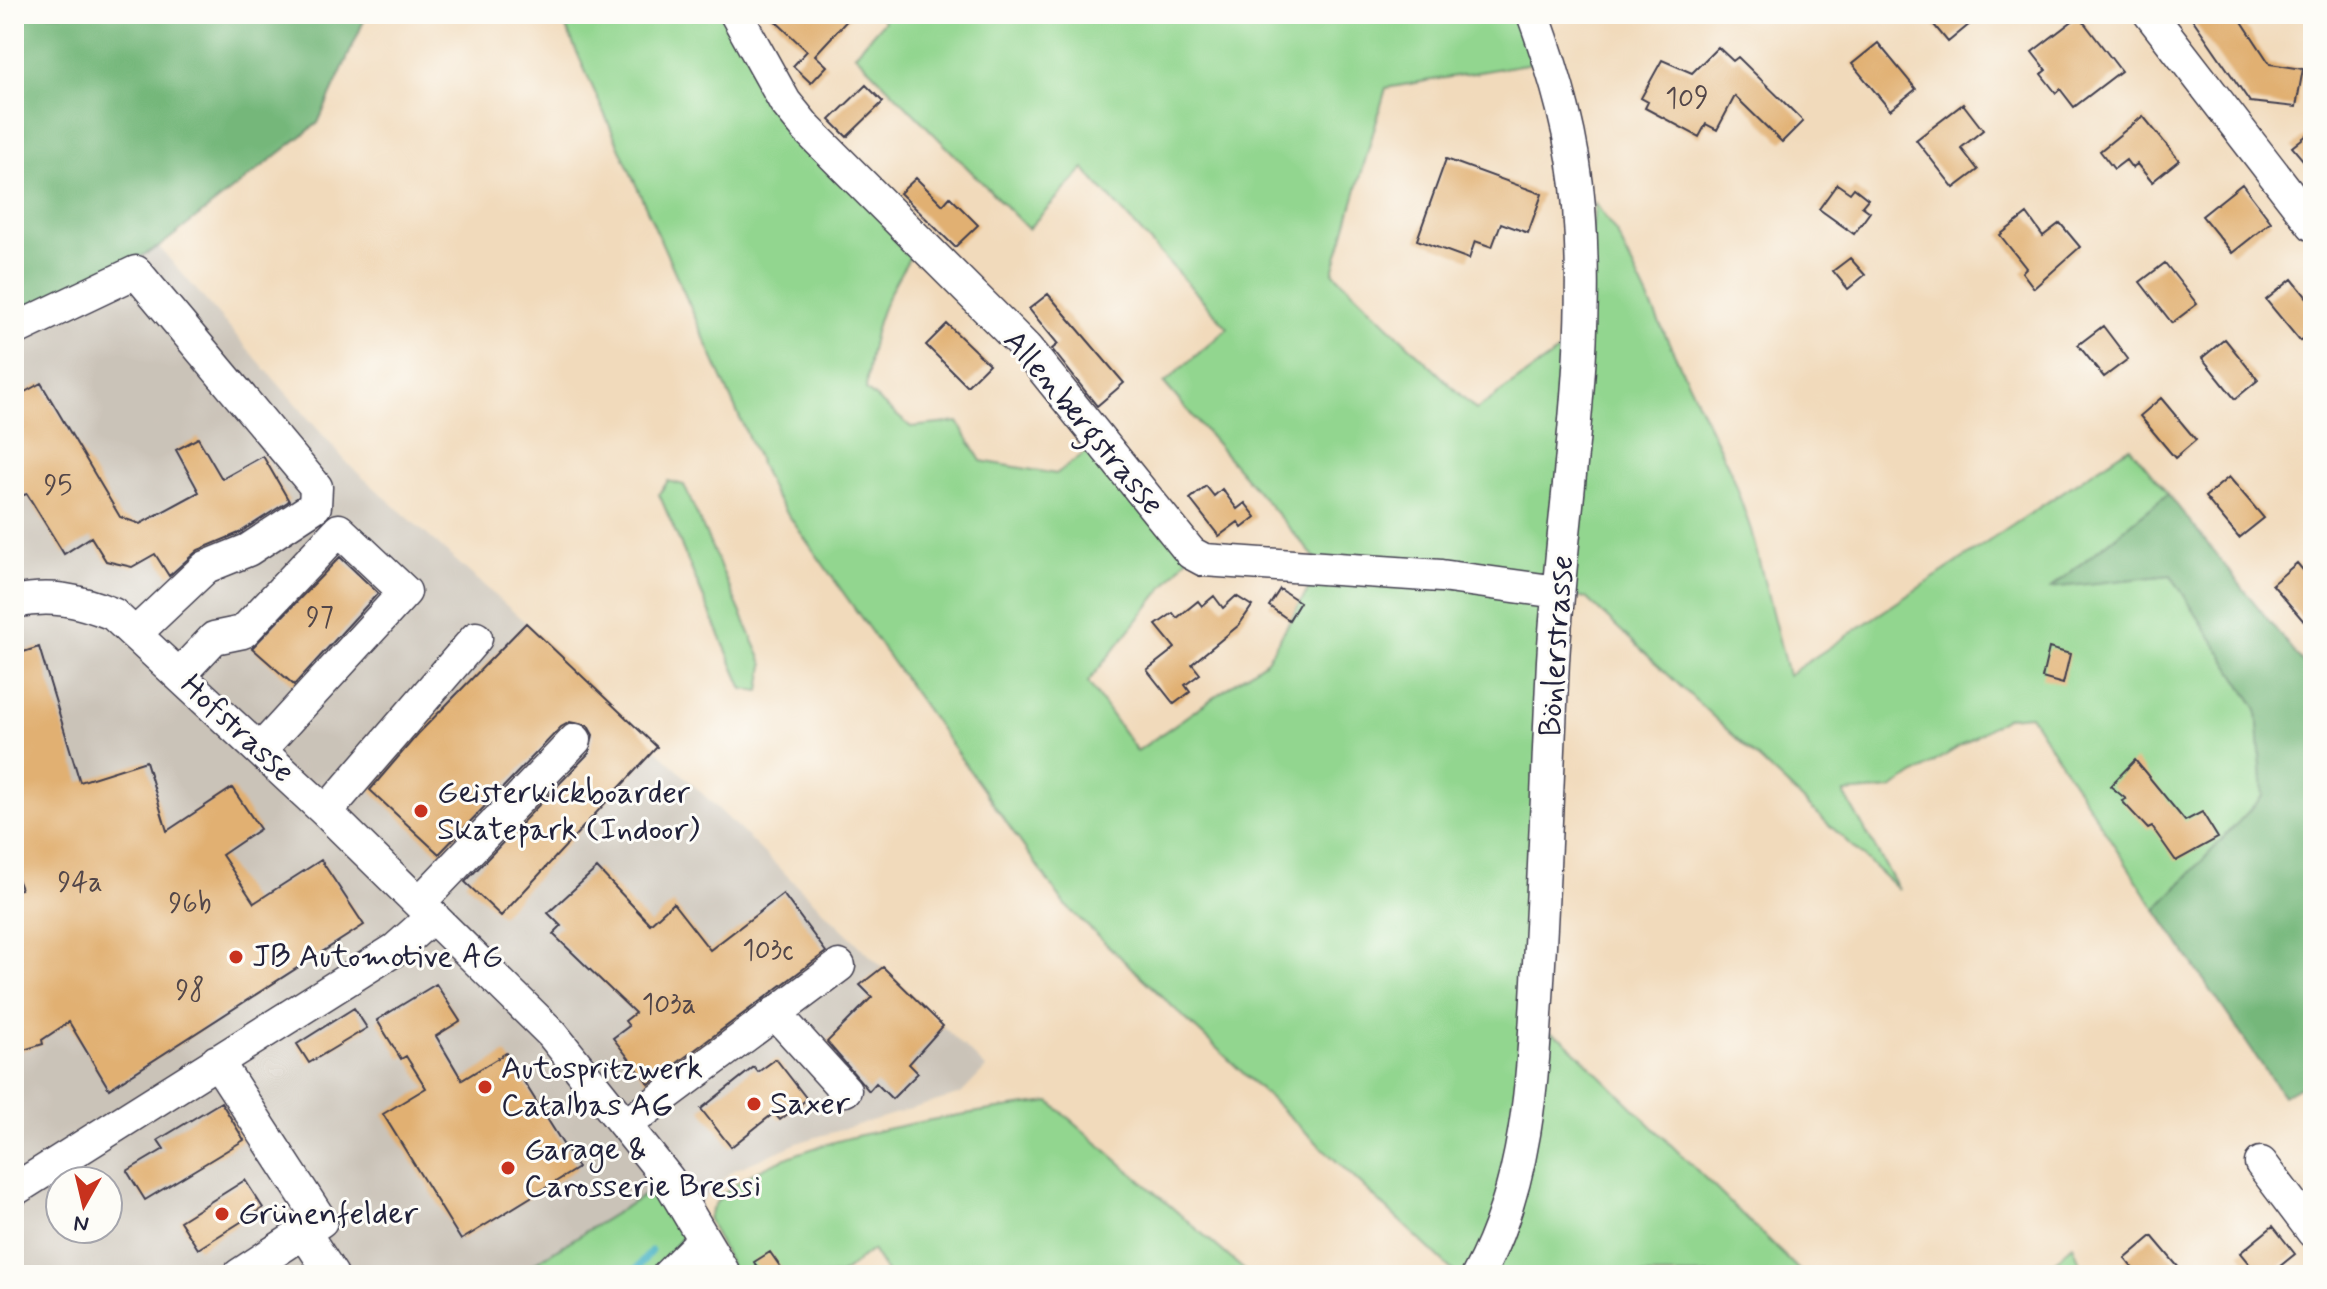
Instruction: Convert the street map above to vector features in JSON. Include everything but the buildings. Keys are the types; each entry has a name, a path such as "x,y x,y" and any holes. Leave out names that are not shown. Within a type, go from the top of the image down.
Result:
{"street":[{"name":"Allenbergstrasse","path":"736,14 785,102 807,129 1026,348 1191,553 1204,560 1441,576 1558,592"},
{"name":"Bönlerstrasse","path":"1478,1275 1501,1227 1511,1196 1530,1095 1558,592 1575,446 1581,231 1563,103 1533,14"},
{"path":"2150,14 2313,225"},
{"path":"14,330 136,272 316,487 315,506 248,550 206,567 135,634"},
{"path":"179,675 214,638 243,632 339,530 405,592 260,750"},
{"name":"Hofstrasse","path":"15,599 50,596 84,602 113,614 326,812 552,1034 668,1179 725,1275"},
{"path":"326,812 476,638"},
{"path":"14,1190 396,949 427,909 575,740"},
{"path":"627,1124 839,966"},
{"path":"775,1013 845,1090"},
{"path":"217,1061 321,1221 239,1275"},
{"path":"2261,1163 2313,1232"},
{"path":"304,1232 332,1275"},
{"path":"668,1275 703,1240"}],"shaded area":[{"path":"159,247 350,466 526,623 986,1068 961,1094 800,1142 732,1171 696,1207 710,1236 683,1237 683,1229 658,1187 515,1275 14,1275 14,321"}],"green space":[{"path":"14,14 367,14 318,123 159,247 14,321"},
{"path":"560,14 736,14 752,47 920,242 897,278 881,312 871,347 866,390 911,427 958,422 981,461 1056,474 1101,441 1191,553 1088,682 1137,751 1267,660 1322,566 1164,383 1228,328 1084,169 1028,229 855,54 884,21 878,14 1533,14 1550,60 1386,88 1333,272 1476,410 1580,336 1595,203 1617,234 1730,470 1751,530 1788,675 2130,447 2168,494 2052,587 2171,575 2257,709 2263,796 2156,910 2030,715 2007,717 1891,789 1844,793 1899,890 1586,598 1558,592 1535,1026 1563,1039 1804,1275 1457,1275 1065,905 774,495"},
{"path":"668,481 684,485 764,665 760,691 743,689 659,494"},
{"path":"2168,494 2313,676 2313,1079 2283,1096 2156,910 2263,796 2257,709 2171,575 2051,588"},
{"path":"1050,1102 1250,1275 888,1275 872,1250 840,1275 735,1275 708,1218 727,1192 761,1169 808,1150 916,1123"},
{"path":"658,1187 683,1229 677,1249 653,1275 515,1275"},
{"path":"2073,1245 2085,1275 2040,1275"}],"waterway":[{"path":"632,1275 651,1251"}],"place":[{"name":"Geisterkickboarder Skatepark (Indoor)","path":"421,811"},
{"name":"JB Automotive AG","path":"236,957"},
{"name":"Autospritzwerk Catalbas AG","path":"485,1087"},
{"name":"Saxer","path":"754,1104"},
{"name":"Garage & Carosserie Bressi","path":"508,1168"},
{"name":"Grünenfelder","path":"222,1214"}]}
